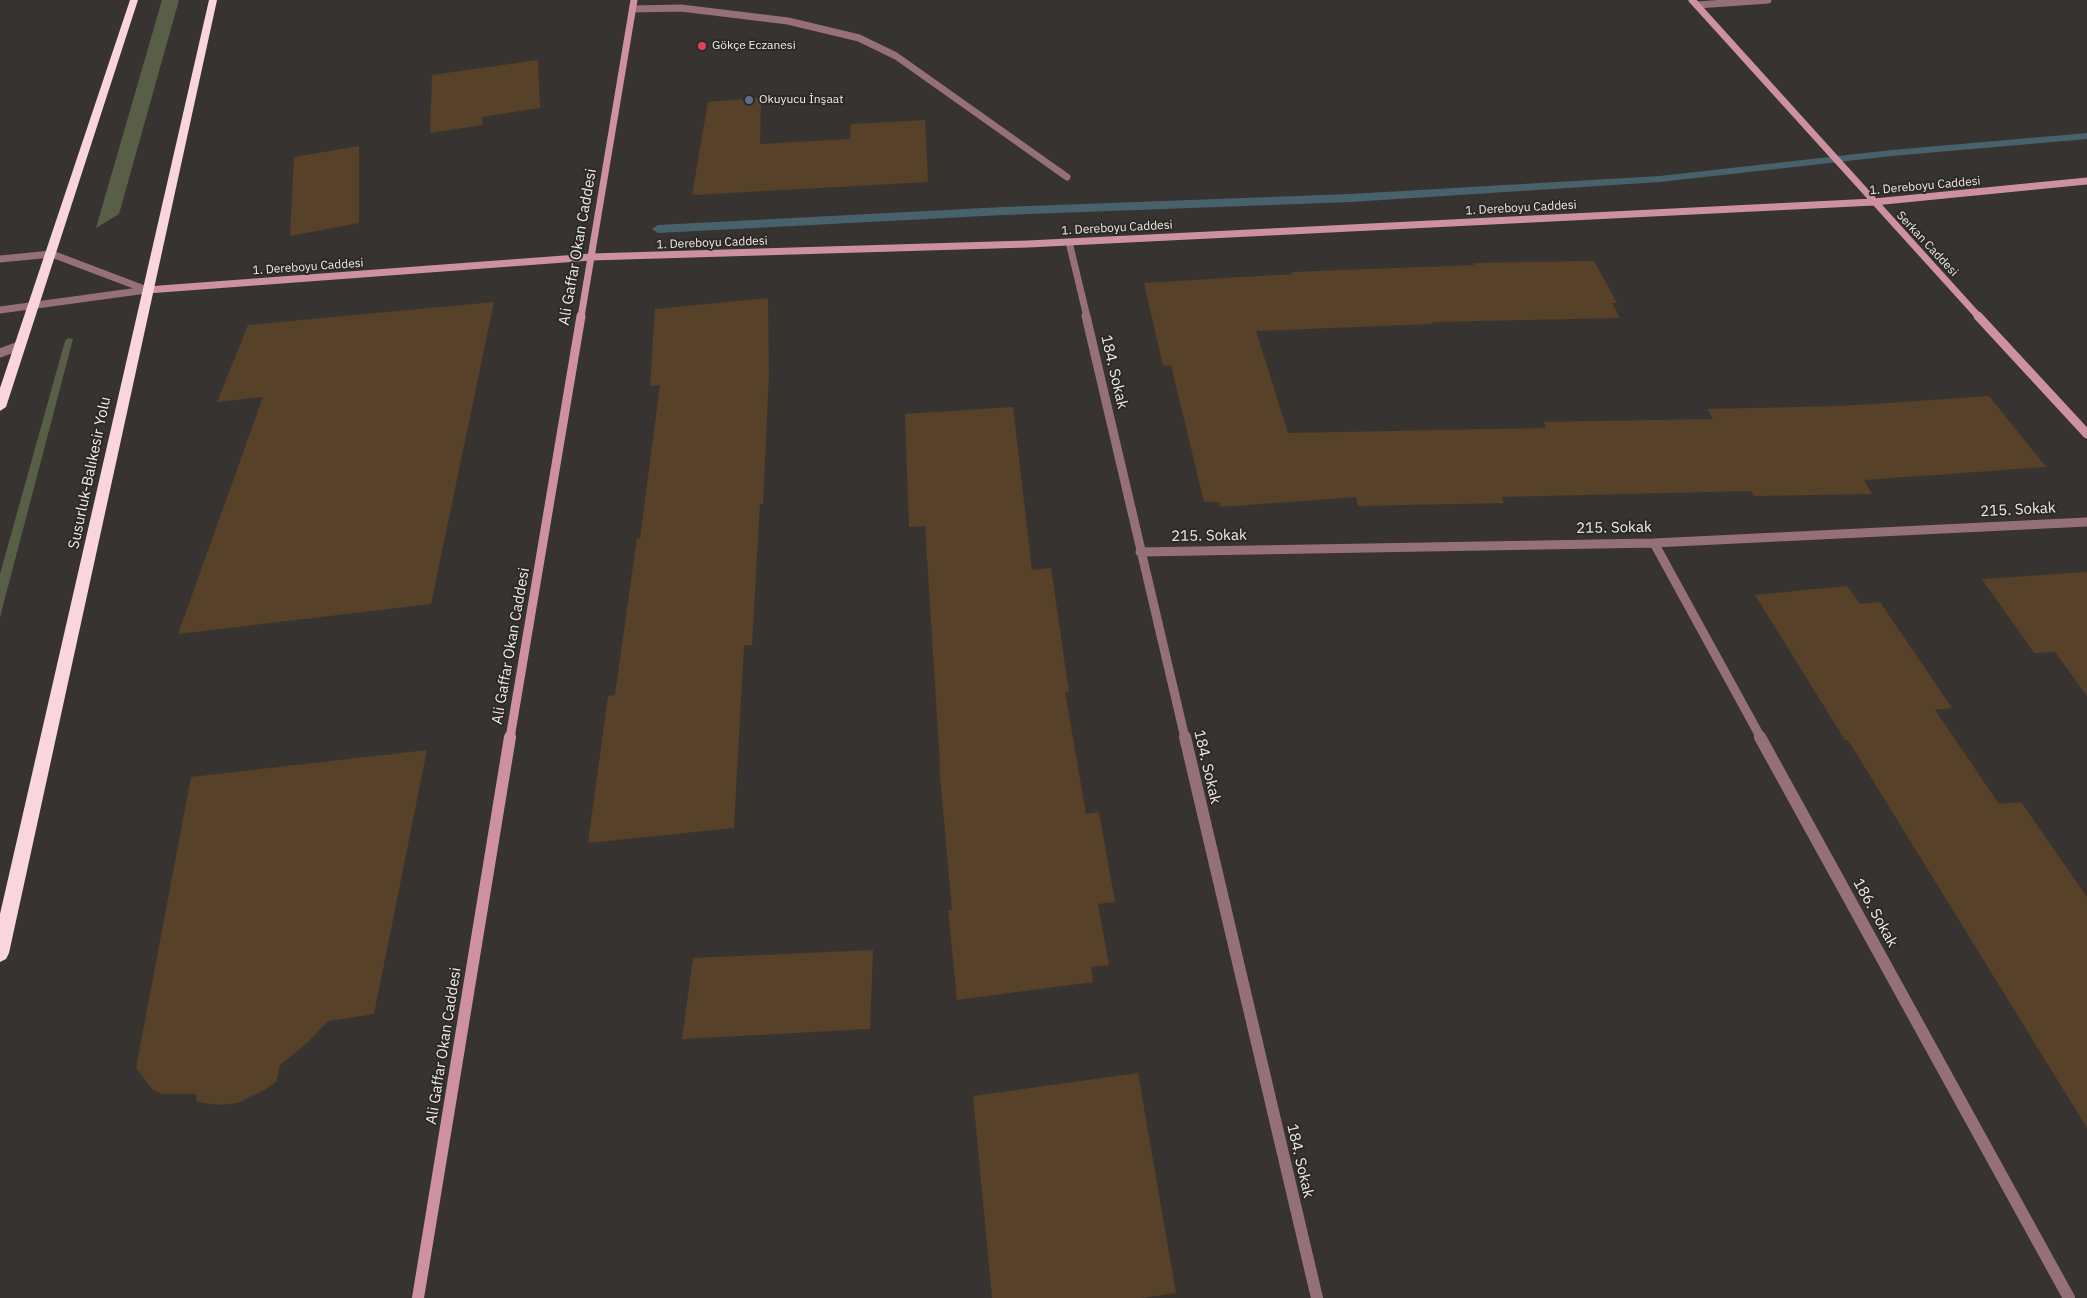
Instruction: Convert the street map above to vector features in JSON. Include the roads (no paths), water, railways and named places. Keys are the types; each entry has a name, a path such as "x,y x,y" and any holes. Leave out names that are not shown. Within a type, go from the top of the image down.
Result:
{"highway":[{"path":"0,407 19,346 52,254 134,0"},
{"name":"Susurluk-Balıkesir Yolu","path":"0,953 213,0"}],"main road":[{"name":"Serkan Caddesi","path":"1695,2 1874,202 2087,434"},
{"name":"Ali Gaffar Okan Caddesi","path":"418,1298 634,5"},
{"name":"1. Dereboyu Caddesi","path":"147,290 591,258 1069,242 1874,202 2087,181"}],"street":[{"path":"1695,2 1768,0"},
{"path":"634,5 680,8 788,21 859,38 896,56 1067,176"},
{"name":"184. Sokak","path":"1069,242 1140,552 1317,1298"},
{"path":"0,259 52,254 147,290"},
{"path":"0,310 147,290"},
{"path":"0,353 19,346"},
{"name":"215. Sokak","path":"1140,552 1654,543 2087,522"},
{"name":"186. Sokak","path":"1654,543 2069,1298"}],"waterway":[{"path":"658,229 1003,211 1351,198 1660,179 1892,153 2087,136"}],"place":[{"name":"Gökçe Eczanesi","path":"702,46"},
{"name":"Okuyucu İnşaat","path":"749,100"}]}
